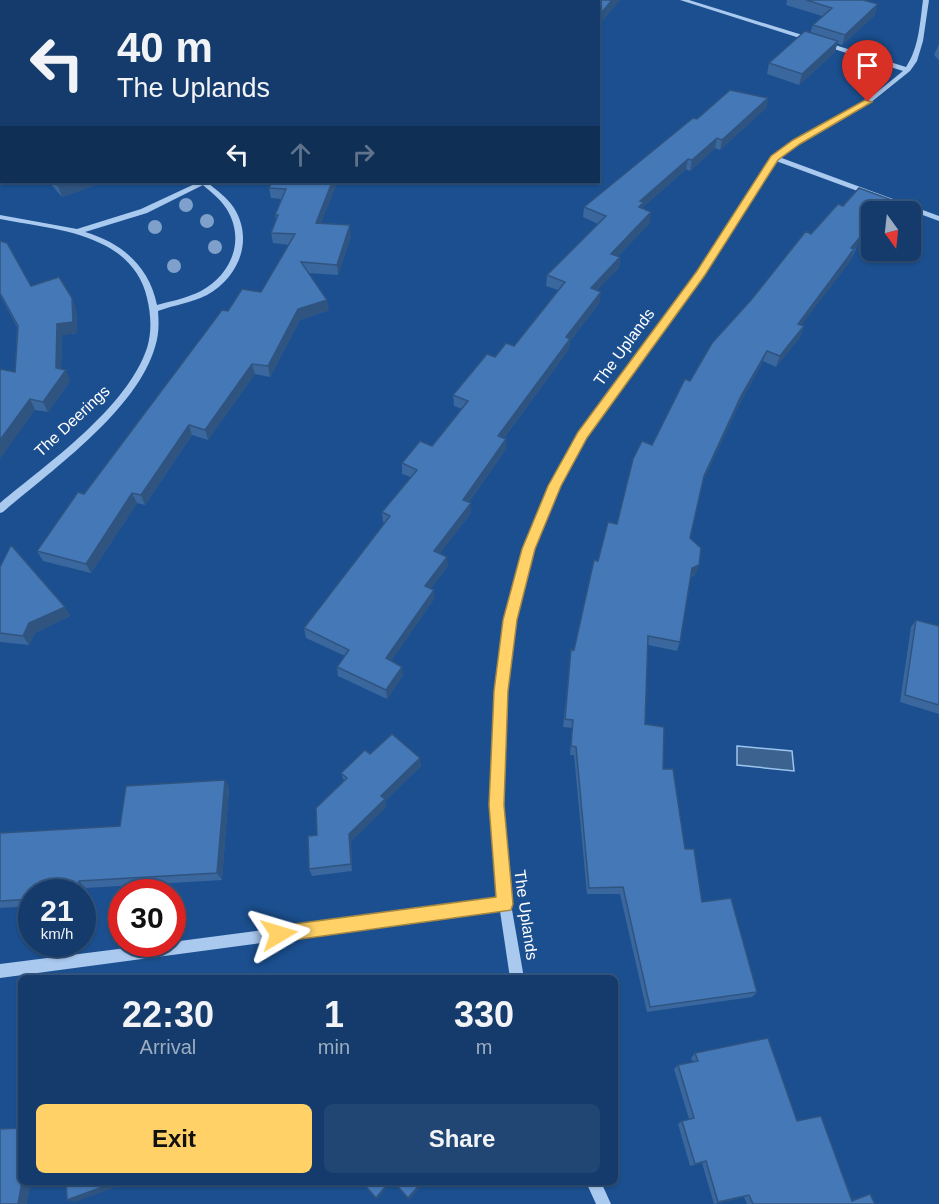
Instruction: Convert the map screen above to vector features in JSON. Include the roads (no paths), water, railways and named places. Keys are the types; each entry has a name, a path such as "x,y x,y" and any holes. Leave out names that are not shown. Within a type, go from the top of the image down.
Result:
{"street":[{"path":"683,0 908,70"},
{"name":"The Uplands","path":"517,975 505,904 496,805 501,691 510,620 528,549 555,486 583,435 701,273 774,158 796,142 868,102 908,70 914,61 920,41 926,0"},
{"path":"774,158 939,219"},
{"name":"The Deerings","path":"76,232 144,211 202,183"},
{"name":"The Deerings","path":"154,309 207,292 230,273 240,253 240,230 230,208 205,183"},
{"name":"The Deerings","path":"0,217 76,232 110,244 133,260 147,283 154,309 154,331 150,352 131,386 98,423 0,508"},
{"path":"0,971 505,904"},
{"path":"594,1185 604,1204"}],"water":[{"path":"737,746 792,751 794,771 737,765"}]}
